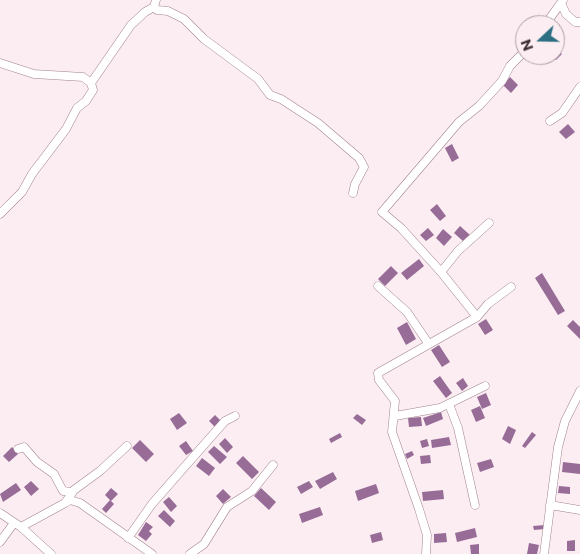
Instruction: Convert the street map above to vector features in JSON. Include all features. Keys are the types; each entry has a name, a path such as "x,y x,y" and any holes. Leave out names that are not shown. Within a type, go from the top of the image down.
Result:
{"street":[{"path":"562,1 566,14 575,22 580,22"},
{"path":"552,15 562,1"},
{"path":"0,214 22,192 32,174 66,129 77,108 86,101 92,90 91,82 131,25 155,3 157,10 168,12 184,19 204,39 258,79 270,94 318,123 359,158 364,168 355,184 353,193"},
{"path":"477,316 441,272 401,228 382,212 459,122 479,106 502,81 515,61"},
{"path":"0,63 34,74 83,77 91,82"},
{"path":"550,121 562,113 580,87"},
{"path":"441,272 458,251 489,223"},
{"path":"378,286 407,312 428,344"},
{"path":"426,554 427,536 392,432 395,401 379,380 378,373 477,316 488,304 512,287"},
{"path":"394,416 434,410 485,386"},
{"path":"544,554 558,447 565,421 580,391"},
{"path":"449,404 458,428 475,505"},
{"path":"128,538 152,504 180,472 225,421 235,416"},
{"path":"65,503 72,492 100,471 127,446"},
{"path":"18,449 24,447 38,462 54,474 65,493 72,492"},
{"path":"190,554 204,544 227,507 252,491 273,464"},
{"path":"0,542 18,525 70,500 80,503 152,554"},
{"path":"550,505 580,510"},
{"path":"0,513 18,525 51,554"}],"building":[{"path":"510,77 518,85 511,93 503,85"},
{"path":"568,124 575,132 566,139 559,132"},
{"path":"452,144 459,158 452,162 445,148"},
{"path":"437,204 446,216 440,221 430,210"},
{"path":"460,226 470,235 464,242 454,233"},
{"path":"428,228 434,235 426,241 420,235"},
{"path":"443,229 452,237 444,246 436,238"},
{"path":"419,259 424,266 407,280 401,273"},
{"path":"391,266 398,273 385,286 378,279"},
{"path":"542,273 565,311 558,315 535,278"},
{"path":"486,319 493,330 485,335 478,324"},
{"path":"573,320 580,327 580,339 567,326"},
{"path":"407,322 416,339 406,345 397,328"},
{"path":"439,345 450,362 442,367 431,350"},
{"path":"440,376 452,393 446,398 433,381"},
{"path":"463,378 468,386 462,391 456,383"},
{"path":"486,393 491,405 482,409 477,397"},
{"path":"480,406 485,418 476,422 471,410"},
{"path":"441,412 443,419 426,426 423,418"},
{"path":"179,413 187,423 177,430 170,419"},
{"path":"357,414 366,420 362,425 353,418"},
{"path":"215,415 222,422 216,428 209,421"},
{"path":"421,417 422,426 409,427 408,418"},
{"path":"508,426 516,430 510,444 502,439"},
{"path":"532,432 536,435 525,448 522,446"},
{"path":"340,433 342,437 331,443 329,439"},
{"path":"449,437 451,445 432,448 431,440"},
{"path":"225,438 233,447 227,453 219,444"},
{"path":"427,439 429,446 422,448 420,441"},
{"path":"140,440 154,454 146,462 132,448"},
{"path":"186,441 193,451 186,455 179,446"},
{"path":"214,446 227,457 220,464 208,452"},
{"path":"12,447 18,454 9,462 3,456"},
{"path":"412,451 414,455 407,459 405,454"},
{"path":"430,455 431,463 421,464 420,456"},
{"path":"243,456 259,472 252,479 236,463"},
{"path":"202,458 215,468 209,476 196,466"},
{"path":"491,459 494,467 480,472 477,463"},
{"path":"563,462 580,464 580,474 562,472"},
{"path":"333,472 337,479 320,489 315,481"},
{"path":"31,481 39,489 31,496 24,487"},
{"path":"309,481 313,487 301,494 297,487"},
{"path":"16,483 21,490 3,502 0,494"},
{"path":"376,484 379,493 358,501 355,491"},
{"path":"559,486 570,487 570,494 558,493"},
{"path":"111,488 118,494 111,501 105,495"},
{"path":"261,488 276,502 269,510 254,496"},
{"path":"223,489 231,497 223,504 216,496"},
{"path":"443,490 444,499 423,501 422,492"},
{"path":"169,497 177,506 171,512 163,502"},
{"path":"110,500 114,504 106,513 102,509"},
{"path":"320,507 323,515 302,523 299,514"},
{"path":"164,510 175,521 170,527 158,516"},
{"path":"146,522 153,527 149,531 152,534 146,541 138,535"},
{"path":"545,525 545,529 534,530 533,526"},
{"path":"475,528 477,537 457,542 455,533"},
{"path":"381,532 383,540 372,543 370,535"},
{"path":"446,533 447,542 434,543 434,534"},
{"path":"575,540 575,551 567,551 567,541"},
{"path":"529,543 539,545 537,554 527,554"},
{"path":"479,544 479,554 471,554 470,545"}]}
